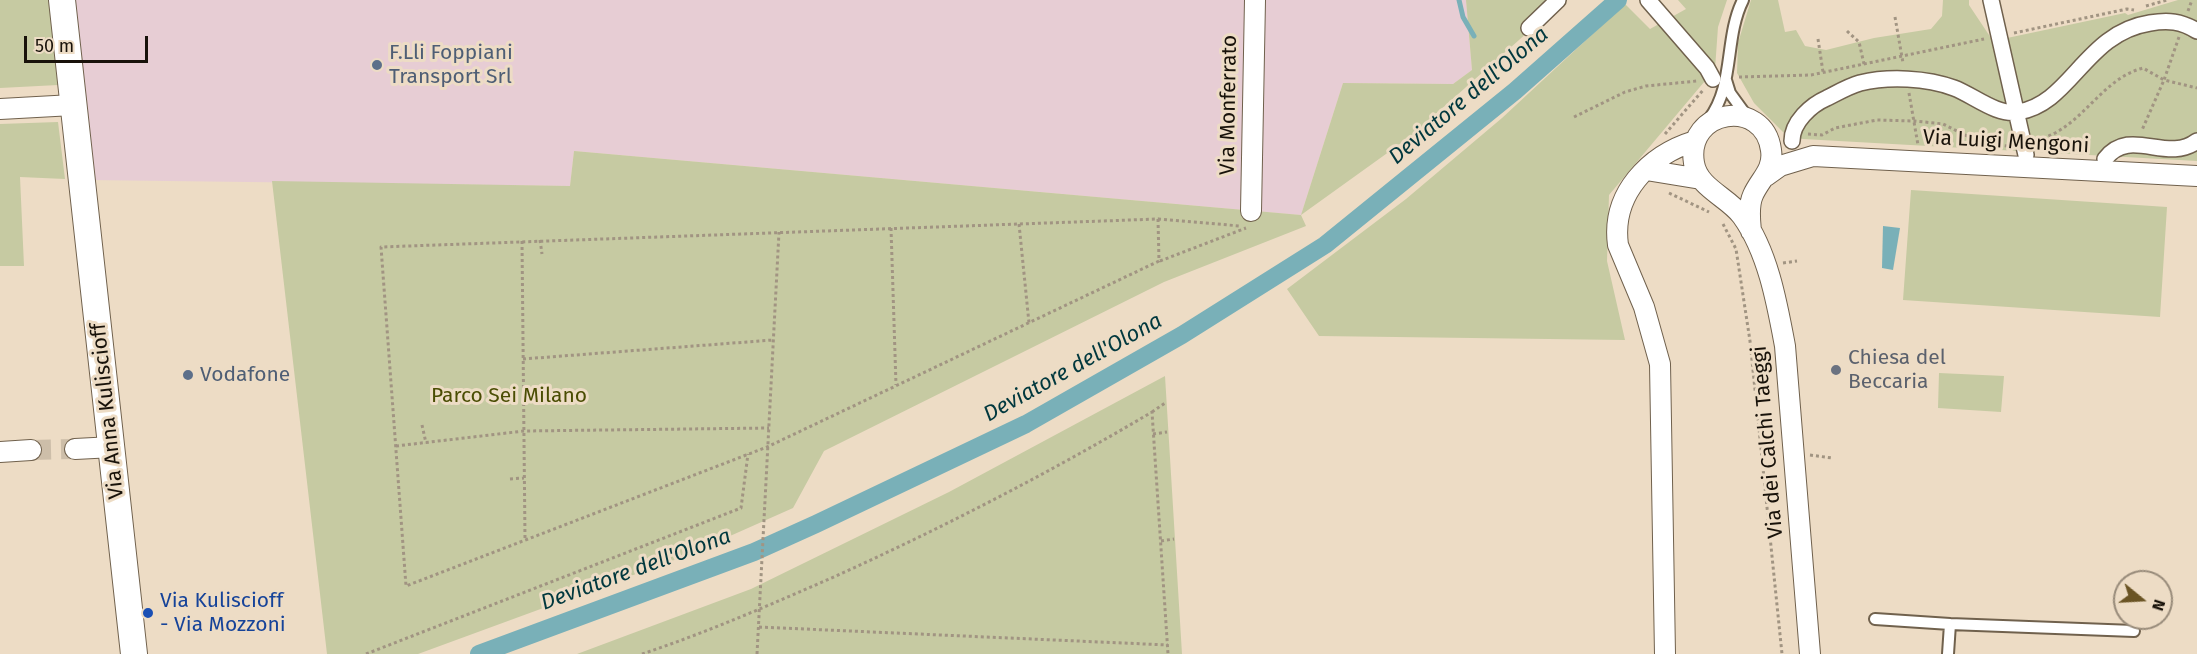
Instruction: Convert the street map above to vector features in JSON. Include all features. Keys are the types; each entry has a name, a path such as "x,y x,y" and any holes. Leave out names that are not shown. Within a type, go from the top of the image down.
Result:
{"street":[{"name":"Via Anna Kuliscioff","path":"62,0 134,654"},
{"name":"Via Monferrato","path":"1251,211 1255,0"},
{"path":"1529,28 1558,0"},
{"path":"1648,0 1719,78"},
{"path":"1991,0 2026,155"},
{"path":"1792,141 1792,133 1811,105 1860,83 1894,80 1926,81 1954,88 2006,112 2016,113 2039,106 2061,89 2084,61 2111,36 2143,24 2166,20 2191,27"},
{"path":"0,109 73,105"},
{"path":"1665,654 1660,364 1655,339 1618,245 1616,230 1623,197 1646,170 1698,135 1712,121 1725,116 1738,116 1751,120 1769,139"},
{"path":"1698,135 1692,154 1695,167 1706,184"},
{"name":"Via Luigi Mengoni","path":"1769,139 1813,156 2197,176"},
{"name":"Via dei Calchi Taeggi","path":"1751,231 1752,197 1762,180 1772,152 1769,139"},
{"path":"2105,159 2111,151 2123,145 2136,144 2173,149 2197,141"},
{"name":"Via Luigi Mengoni","path":"1762,180 1780,166 1813,156"},
{"path":"1646,170 1706,184 1723,194 1736,195 1762,180"},
{"name":"Via dei Calchi Taeggi","path":"1706,184 1742,215 1761,253 1778,308 1785,346 1810,654"},
{"path":"75,449 113,447"},
{"path":"0,452 31,450"}],"lane":[{"path":"1698,135 1717,110 1719,78 1743,0"},
{"path":"1719,78 1738,108 1751,120"},
{"path":"1875,619 2134,631"},
{"path":"1948,654 1950,624"}],"path":[{"path":"1739,77 1823,72 2127,9 2133,10 2167,0"},
{"path":"2136,144 2191,27 2192,0"},
{"path":"1847,32 1859,42 1864,64"},
{"path":"1818,39 1823,72"},
{"path":"1574,117 1646,86 1719,78"},
{"path":"1659,141 1719,78"},
{"path":"2164,81 2197,88"},
{"path":"1663,190 1714,215"},
{"path":"1158,219 1159,261"},
{"path":"1158,219 1249,227 1159,261 767,447 406,586 381,246 1019,224 1158,219"},
{"path":"1722,223 1736,249 1750,341 1782,654"},
{"path":"1019,224 1029,323"},
{"path":"891,228 896,386"},
{"path":"757,654 779,232"},
{"path":"540,240 542,254"},
{"path":"522,241 525,540"},
{"path":"1776,265 1797,261"},
{"path":"523,359 773,340"},
{"path":"642,654 759,610 948,524 1073,459 1165,403"},
{"path":"1152,412 1168,654"},
{"path":"422,425 426,443"},
{"path":"396,446 524,431 768,428"},
{"path":"1153,434 1167,432"},
{"path":"366,654 741,508 748,454"},
{"path":"1809,454 1832,458"},
{"path":"510,479 524,478"},
{"path":"1161,541 1174,539"},
{"path":"759,627 1168,645"}],"shaded area":[{"path":"67,0 1466,0 1472,70 1453,84 1343,83 1301,215 574,151 570,186 87,180"}],"green space":[{"path":"0,0 49,0 58,85 0,88"},
{"path":"1466,0 1564,0 1411,136 1301,215 1343,83 1453,84 1472,70"},
{"path":"1678,0 1727,0 1718,27 1715,69 1609,195 1607,261 1625,340 1319,336 1287,289 1406,199 1502,118 1625,4 1650,29 1686,9"},
{"path":"1751,0 1778,0 1785,32 1796,30 1805,46 1826,50 1874,38 1931,29 1942,16 1943,0 1969,0 1969,5 1993,41 2125,13 2128,15 2178,0 2197,0 2197,161 1803,139 1787,136 1754,103 1737,73 1738,43"},
{"path":"58,122 65,179 20,177 24,266 0,266 0,124"},
{"name":"Parco Sei Milano","path":"574,151 1301,215 1306,226 1164,282 824,451 793,508 685,556 418,654 327,654 272,181 570,186"},
{"path":"1911,190 2167,207 2160,317 1903,300"},
{"path":"1939,373 2004,376 2001,412 1938,408"},
{"path":"1165,376 1182,654 577,654 751,589 949,492"}],"water":[{"path":"1883,226 1900,228 1893,270 1882,268"}],"waterway":[{"path":"1459,0 1463,17 1474,36"},
{"name":"Deviatore dell'Olona","path":"479,654 754,552 816,524 1026,424 1182,335 1325,245 1515,91 1618,0"}],"tunnel":[{"path":"31,450 75,449"}],"place":[{"name":"F.Lli Foppiani Transport Srl","path":"377,65"},
{"name":"Chiesa del Beccaria","path":"1836,370"},
{"name":"Vodafone","path":"188,375"},
{"name":"Via Kuliscioff - Via Mozzoni","path":"148,613"}]}
